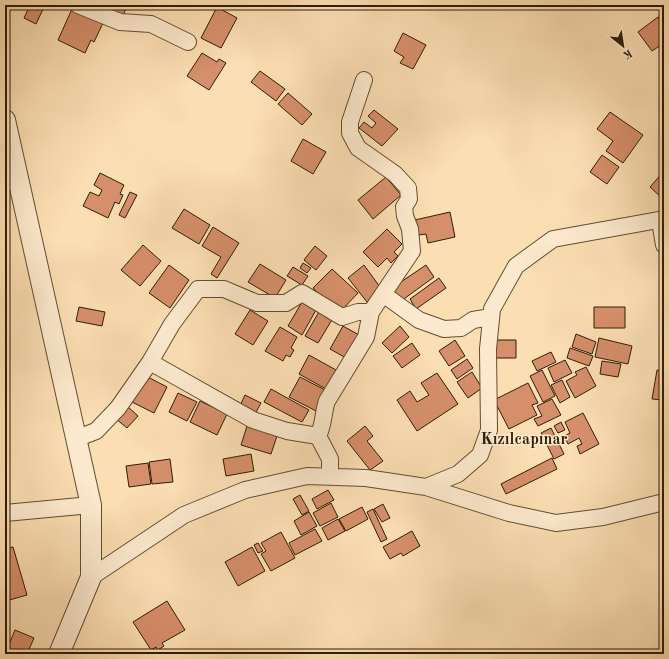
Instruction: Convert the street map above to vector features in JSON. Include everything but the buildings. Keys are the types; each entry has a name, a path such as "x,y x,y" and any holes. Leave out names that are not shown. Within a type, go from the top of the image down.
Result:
{"street":[{"path":"78,5 120,22 151,24 188,42"},
{"path":"318,436 322,429 327,400 366,337 371,312 412,251 410,229 404,216 404,207 409,199 408,188 394,174 358,148 350,133 350,122 364,80"},
{"path":"5,120 90,504 91,577 59,654"},
{"path":"426,487 458,474 480,455 489,430 488,349 492,309 516,266 553,239 662,220 664,245"},
{"path":"75,439 96,431 118,408 150,362 172,324 198,290 224,289 257,303 286,303 302,293 342,317 358,312 371,312"},
{"path":"384,294 419,320 444,328 461,328 473,320 492,317"},
{"path":"150,362 253,420 287,431 318,436"},
{"path":"318,436 330,459 330,476"},
{"path":"91,577 184,515 245,490 307,476 366,478 426,487 509,513 556,523 603,518 664,502"},
{"path":"5,513 90,504"}],"district":[{"name":"Kızılcapınar","path":"524,438"}]}
